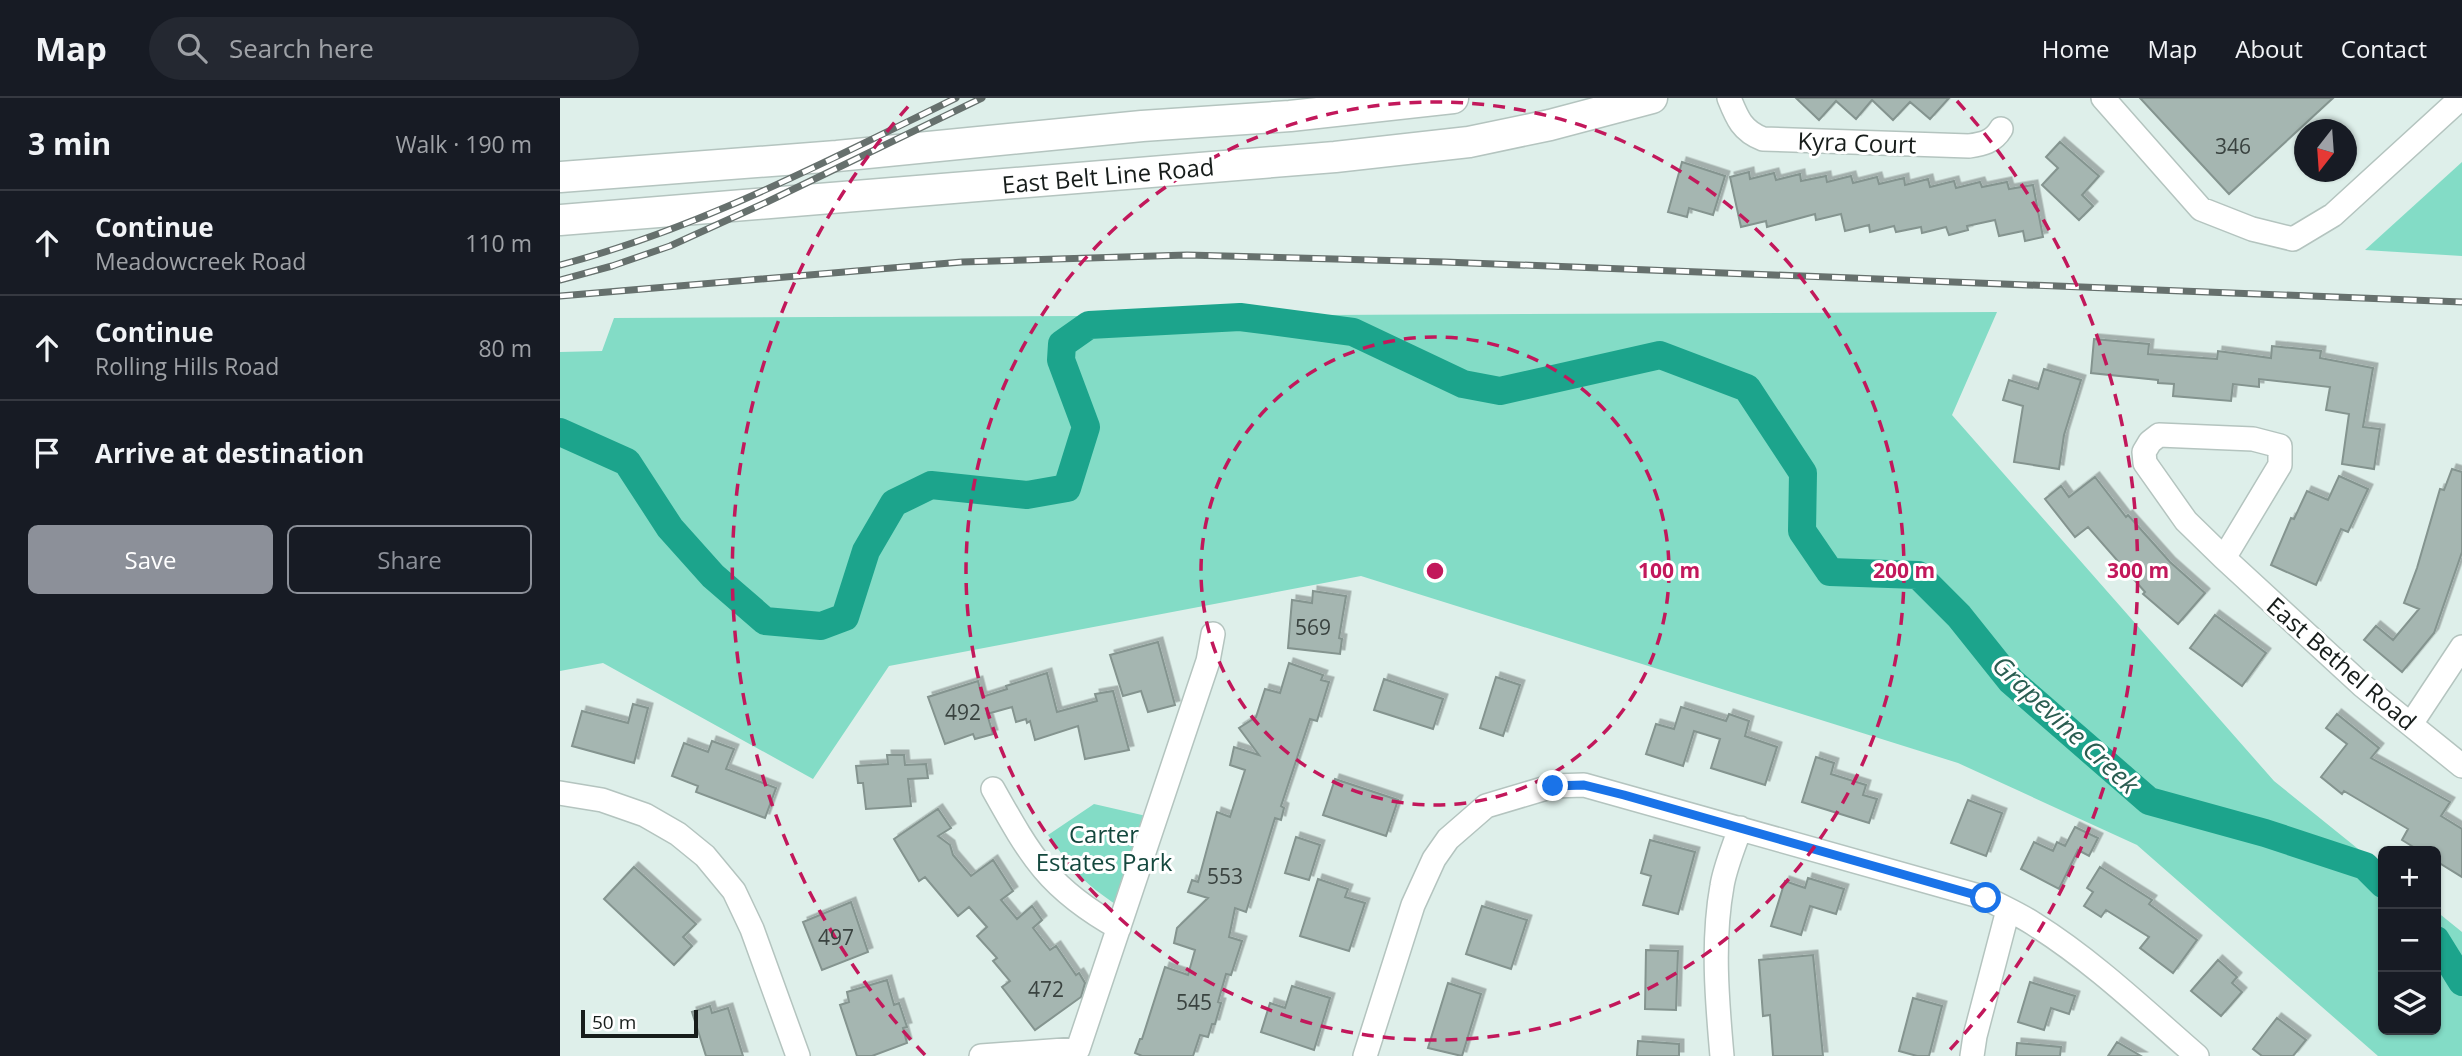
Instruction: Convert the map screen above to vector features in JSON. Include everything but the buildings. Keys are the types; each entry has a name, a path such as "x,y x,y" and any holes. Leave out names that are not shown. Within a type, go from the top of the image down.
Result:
{"main road":[{"name":"East Belt Line Road","path":"560,177 837,156 1143,126 1290,116 1453,98"},
{"name":"East Belt Line Road","path":"560,220 1335,157 1469,142 1550,125 1652,98"},
{"path":"1143,126 1146,171"}],"street":[{"name":"Kyra Court","path":"1730,98 1740,123 1753,135 1763,139 1969,146 1989,141 1997,136 2001,129"},
{"path":"2104,98 2201,209 2252,229 2293,239 2333,215 2461,98"},
{"name":"East Bethel Road","path":"2224,558 2280,465 2280,446 2253,439 2159,435 2150,442 2144,452 2145,463 2186,522 2224,558 2363,686 2462,766"},
{"path":"981,1056 1078,1049 1208,662 1213,634"},
{"path":"2411,724 2462,647"},
{"path":"1365,1056 1413,905 1434,859 1448,839 1486,806 1553,786 1584,785 1986,898 2032,922 2075,953 2197,1056"},
{"path":"993,789 1024,845 1049,877 1080,904 1119,928"},
{"path":"560,793 602,800 645,815 678,834 705,856 734,891 752,929 798,1056"},
{"path":"1722,1056 1717,958 1719,914 1722,884 1740,828"},
{"path":"1972,1056 2008,911"}],"green space":[{"path":"2462,162 2462,256 2365,250"},
{"path":"1997,312 1952,415 2274,781 2378,865 2378,1035 2441,1035 2441,915 2462,932 2462,1056 2378,1056 2137,845 1958,763 1361,576 889,666 813,779 603,663 560,671 560,352 602,351 614,318"},
{"name":"Carter Estates Park","path":"1094,804 1155,818 1125,910 1082,877 1048,835"}],"waterway":[{"name":"Grapevine Creek","path":"560,432 627,462 670,528 713,576 765,621 821,626 845,617 866,551 894,503 931,485 1027,495 1067,488 1086,427 1061,360 1062,344 1089,325 1240,317 1353,332 1463,384 1500,391 1660,355 1747,388 1803,473 1802,531 1830,572 1918,575 1959,616 2011,681 2149,801 2265,833 2365,866 2378,879"},
{"name":"Grapevine Creek","path":"2441,948 2462,982"}],"railway":[{"path":"560,265 612,250 713,213 811,169 956,98"},
{"path":"560,280 670,246 982,98"},
{"path":"560,296 962,262 1187,255 1445,262 2462,302"}],"route":[{"path":"1553,786 1584,785 1624,795 1986,898"}]}
